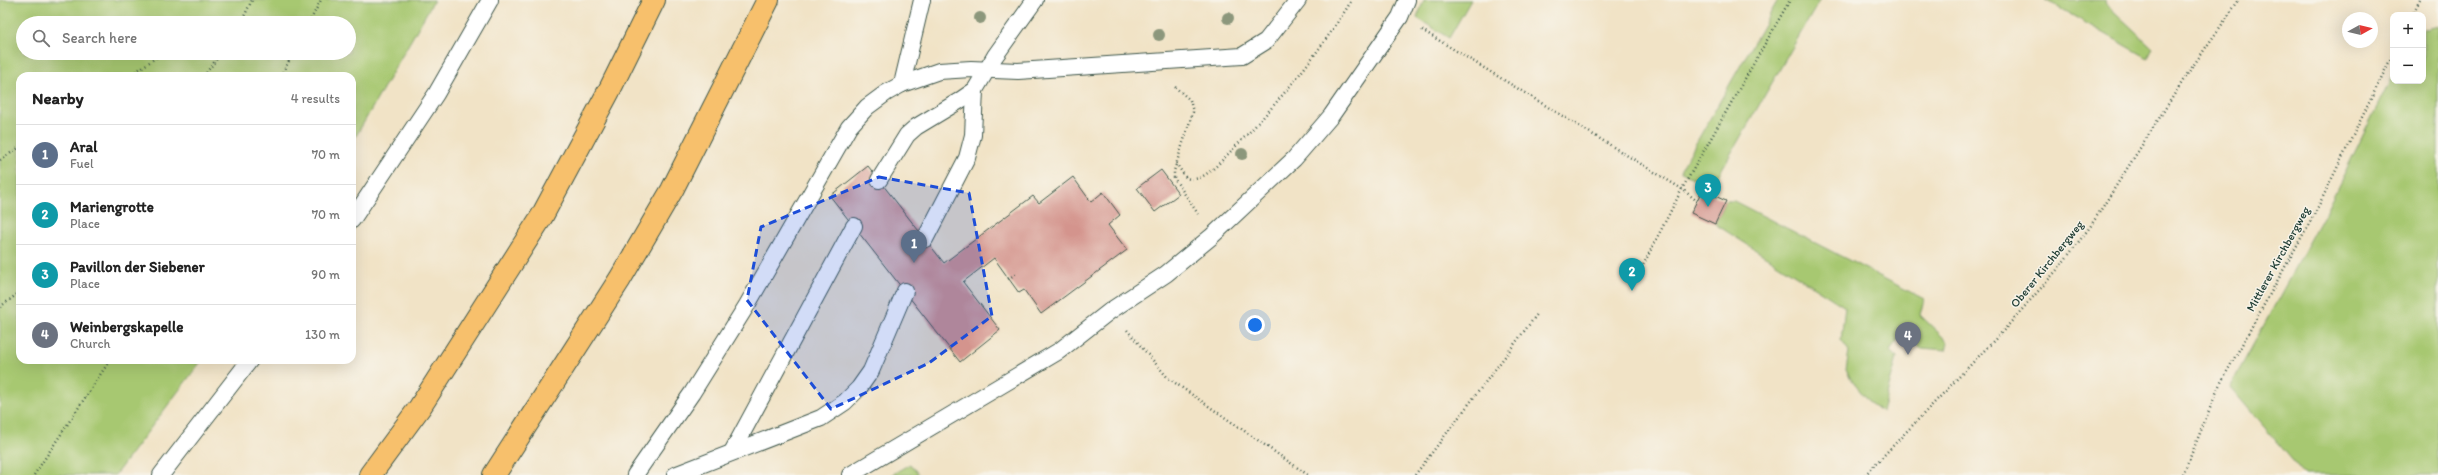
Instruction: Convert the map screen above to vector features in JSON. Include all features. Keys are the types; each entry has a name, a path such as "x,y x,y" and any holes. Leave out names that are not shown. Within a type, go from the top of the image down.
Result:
{"highway":[{"path":"370,475 420,407 542,216 610,88 654,0"},
{"path":"494,475 620,279 672,190 768,0"}],"lane":[{"path":"356,214 436,94 490,0"},
{"path":"902,84 922,0"},
{"path":"879,180 907,135 916,127 960,101 975,90 986,70 1035,0"},
{"path":"635,475 692,393 747,305 849,127 867,107 902,84 939,71 1018,71 1232,58 1250,52 1277,29 1298,0"},
{"path":"850,475 1059,351 1110,311 1166,274 1211,237 1294,159 1331,116 1400,17 1407,0"},
{"path":"925,239 967,158 973,135 975,90"},
{"path":"732,452 854,226"},
{"path":"675,475 698,471 732,452 821,418 845,402 859,388 872,370 905,291"},
{"path":"161,475 247,364"}],"path":[{"path":"244,16 252,0"},
{"path":"313,16 321,0"},
{"path":"1176,163 1186,178 1194,179 1203,176 1219,163 1248,134 1285,90 1352,0"},
{"path":"1636,279 1682,189 1790,0"},
{"name":"Oberer Kirchbergweg","path":"1866,475 2004,330 2057,270 2090,227 2186,76 2239,0"},
{"path":"2414,12 2420,0"},
{"path":"1400,17 1682,189 1697,201"},
{"path":"135,72 153,60"},
{"path":"207,72 216,60"},
{"path":"283,72 289,60"},
{"name":"Mittlerer Kirchbergweg","path":"2183,475 2219,386 2316,211 2390,60"},
{"path":"1165,62 1165,76 1168,82 1190,100 1193,112 1176,163 1174,178 1191,202"},
{"path":"0,160 16,150"},
{"path":"1008,279 1017,273"},
{"path":"0,307 16,295"},
{"path":"1110,311 1168,378 1308,475"},
{"path":"1415,475 1538,313"},
{"path":"34,475 107,364"}],"highlighted area":[{"path":"879,177 969,193 992,316 929,363 831,409 747,300 761,227"}],"green space":[{"path":"0,0 434,0 356,136 356,72 16,72 16,364 199,364 115,475 0,475"},
{"path":"1424,0 1471,0 1449,38 1417,18"},
{"path":"1778,0 1820,0 1711,188 1680,171"},
{"path":"2045,0 2106,0 2105,3 2153,48 2148,58"},
{"path":"2438,26 2438,475 2305,475 2230,387 2324,215 2390,80 2390,84 2426,84 2426,29"},
{"path":"1726,201 1734,201 1924,299 1920,315 1948,342 1946,350 1921,348 1901,336 1890,351 1897,358 1882,412 1870,403 1852,381 1846,370 1849,351 1841,340 1845,307 1715,224"},
{"path":"910,464 919,475 891,475"}],"building":[{"path":"868,166 944,263 1033,196 1039,203 1073,177 1091,202 1103,192 1120,215 1108,225 1127,250 1041,314 1024,290 1019,293 994,258 963,282 1000,330 960,362 830,196"},
{"path":"1161,170 1179,194 1155,212 1137,188"},
{"path":"1702,190 1726,201 1715,224 1691,213"}],"place":[{"name":"Pavillon der Siebener","path":"1708,207"},
{"name":"Aral","path":"914,263"},
{"name":"Mariengrotte","path":"1632,291"},
{"name":"Weinbergskapelle","path":"1908,355"}]}
